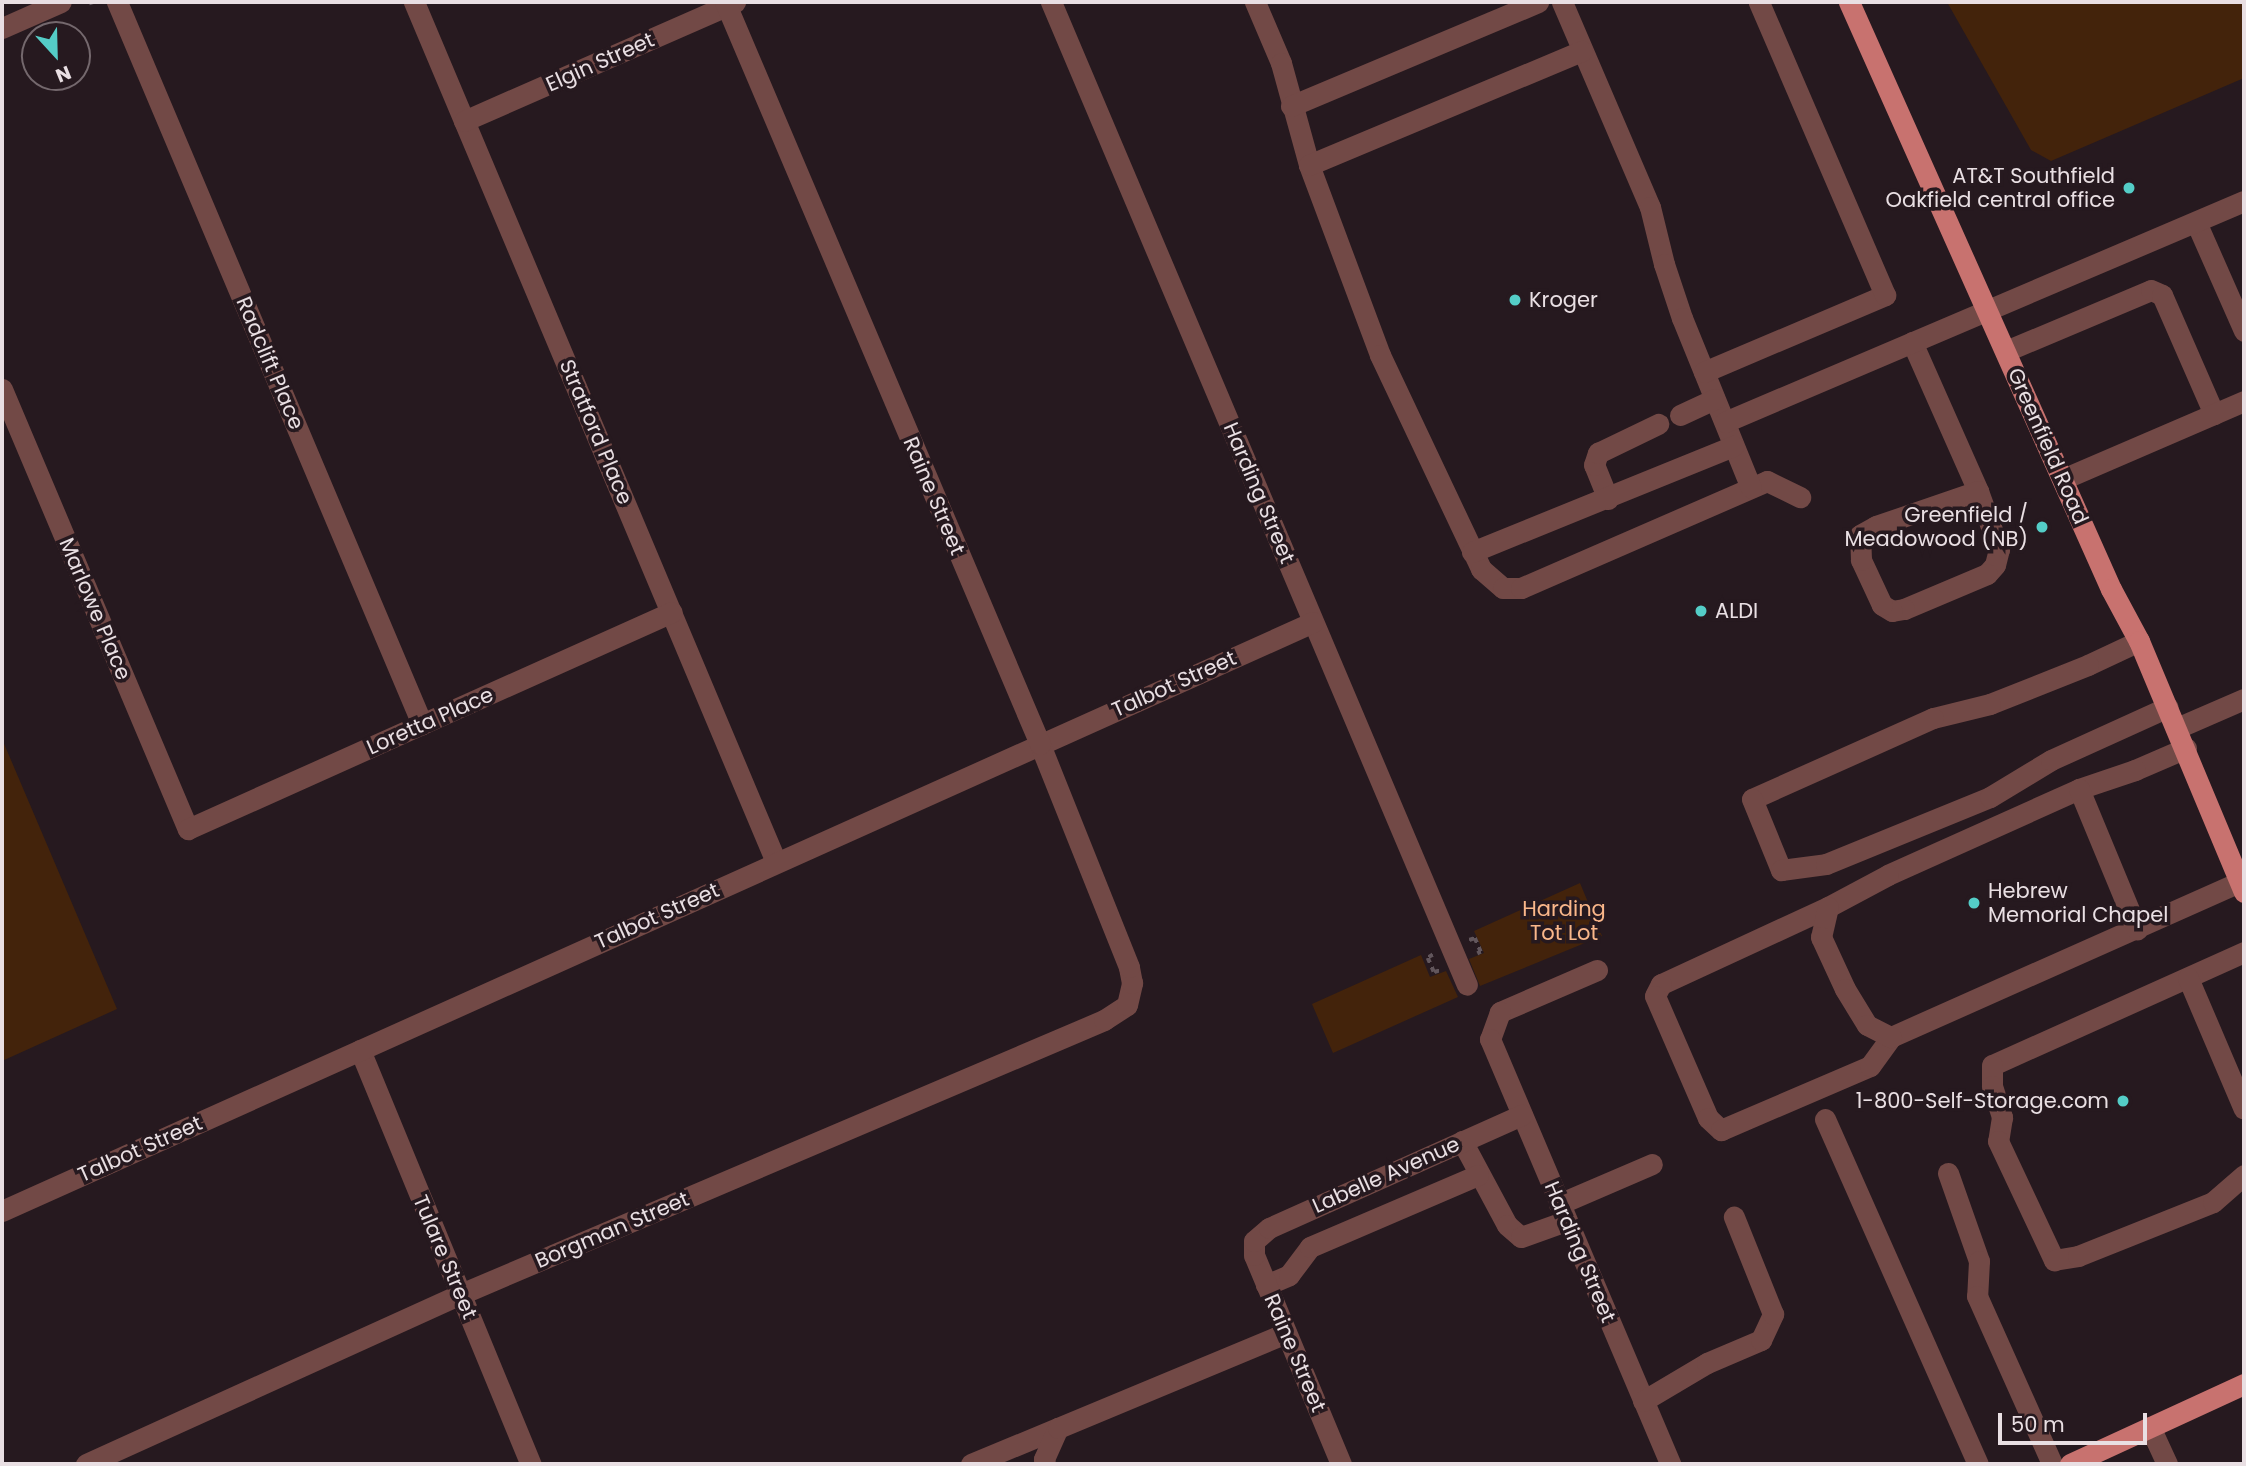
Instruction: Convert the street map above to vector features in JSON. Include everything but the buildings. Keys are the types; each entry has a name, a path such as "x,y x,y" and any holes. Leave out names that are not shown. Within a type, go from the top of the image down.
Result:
{"main road":[{"name":"Greenfield Road","path":"1849,2 2112,589 2139,641 2243,884"},
{"path":"2070,1464 2244,1384"}],"street":[{"path":"2,27 61,2"},
{"name":"Radclift Place","path":"117,2 422,724"},
{"name":"Stratford Place","path":"414,2 776,862"},
{"name":"Harding Street","path":"1051,2 1467,985"},
{"path":"1255,2 1281,63 1308,165 1380,355 1481,569 1503,587 1521,588 1767,481 1800,497"},
{"path":"1291,106 1538,2"},
{"path":"1562,2 1650,207 1664,264 1751,488"},
{"path":"1704,372 1885,295 1759,2"},
{"name":"Elgin Street","path":"464,121 729,3"},
{"name":"Raine Street","path":"729,3 1040,744 1129,967 1132,983 1130,993"},
{"path":"1308,165 1583,51"},
{"path":"1725,422 2244,201"},
{"path":"2196,222 2244,331"},
{"path":"2006,351 2151,290 2162,295 2214,414"},
{"path":"1912,342 1978,491 1999,549 1995,565 1987,574 1904,610 1892,611 1882,605 1861,560 1860,535 1876,526 1978,491"},
{"name":"Marlowe Place","path":"2,389 187,829"},
{"path":"1680,415 1715,399"},
{"path":"2063,479 2244,401"},
{"path":"1608,499 1594,465 1598,453 1658,424"},
{"path":"1472,552 1733,446"},
{"name":"Loretta Place","path":"187,829 672,612"},
{"name":"Talbot Street","path":"2,1212 1313,622"},
{"path":"2139,641 2088,665 1990,704 1933,718 1752,799 1781,870 1826,863 1990,797 2051,760 2168,707"},
{"path":"2243,884 1891,1037 1870,1066 1721,1130 1707,1118 1655,996 1661,985 1828,907 1888,874 2079,789 2135,770 2244,699"},
{"path":"2079,789 2137,929"},
{"path":"1828,907 1821,937 1845,989 1867,1025 1891,1037"},
{"path":"2244,952 1992,1065 1992,1086 2002,1117 1998,1141 2054,1260 2078,1256 2213,1202 2244,1175"},
{"name":"Harding Street","path":"1597,970 1500,1012 1490,1039 1670,1464"},
{"path":"2188,978 2244,1109"},
{"name":"Borgman Street","path":"86,1464 461,1294 1104,1020 1127,1005 1130,993"},
{"name":"Tulare Street","path":"360,1050 531,1464"},
{"name":"Labelle Avenue","path":"1254,1241 1269,1228 1522,1115"},
{"path":"1825,1119 1979,1464"},
{"path":"1462,1141 1507,1225 1521,1237 1652,1164"},
{"path":"1948,1174 1979,1261 1977,1296 2052,1464"},
{"path":"1266,1285 1289,1275 1310,1247 1478,1175"},
{"path":"1643,1401 1707,1363 1761,1340 1773,1314 1734,1217"},
{"name":"Raine Street","path":"1254,1241 1254,1255 1341,1464"},
{"path":"971,1464 1286,1334"},
{"path":"2150,1427 2167,1464"},
{"path":"1045,1464 1044,1459 1058,1428"}],"path":[{"path":"1468,958 1481,953 1475,937 1469,940"}],"green space":[{"path":"1947,2 2244,2 2244,78 2051,161 2031,150"},
{"path":"2,739 117,1009 2,1061"},
{"name":"Harding Tot Lot","path":"1580,883 1602,936 1480,986 1469,959 1484,953 1474,931"},
{"path":"1421,955 1430,977 1446,971 1458,997 1333,1053 1312,1004"}],"place":[{"name":"AT&T Southfield Oakfield central office","path":"2129,188"},
{"name":"Kroger","path":"1515,300"},
{"name":"Greenfield / Meadowood (NB)","path":"2042,527"},
{"name":"ALDI","path":"1701,611"},
{"name":"Hebrew Memorial Chapel","path":"1974,903"},
{"name":"1-800-Self-Storage.com","path":"2123,1101"}]}
